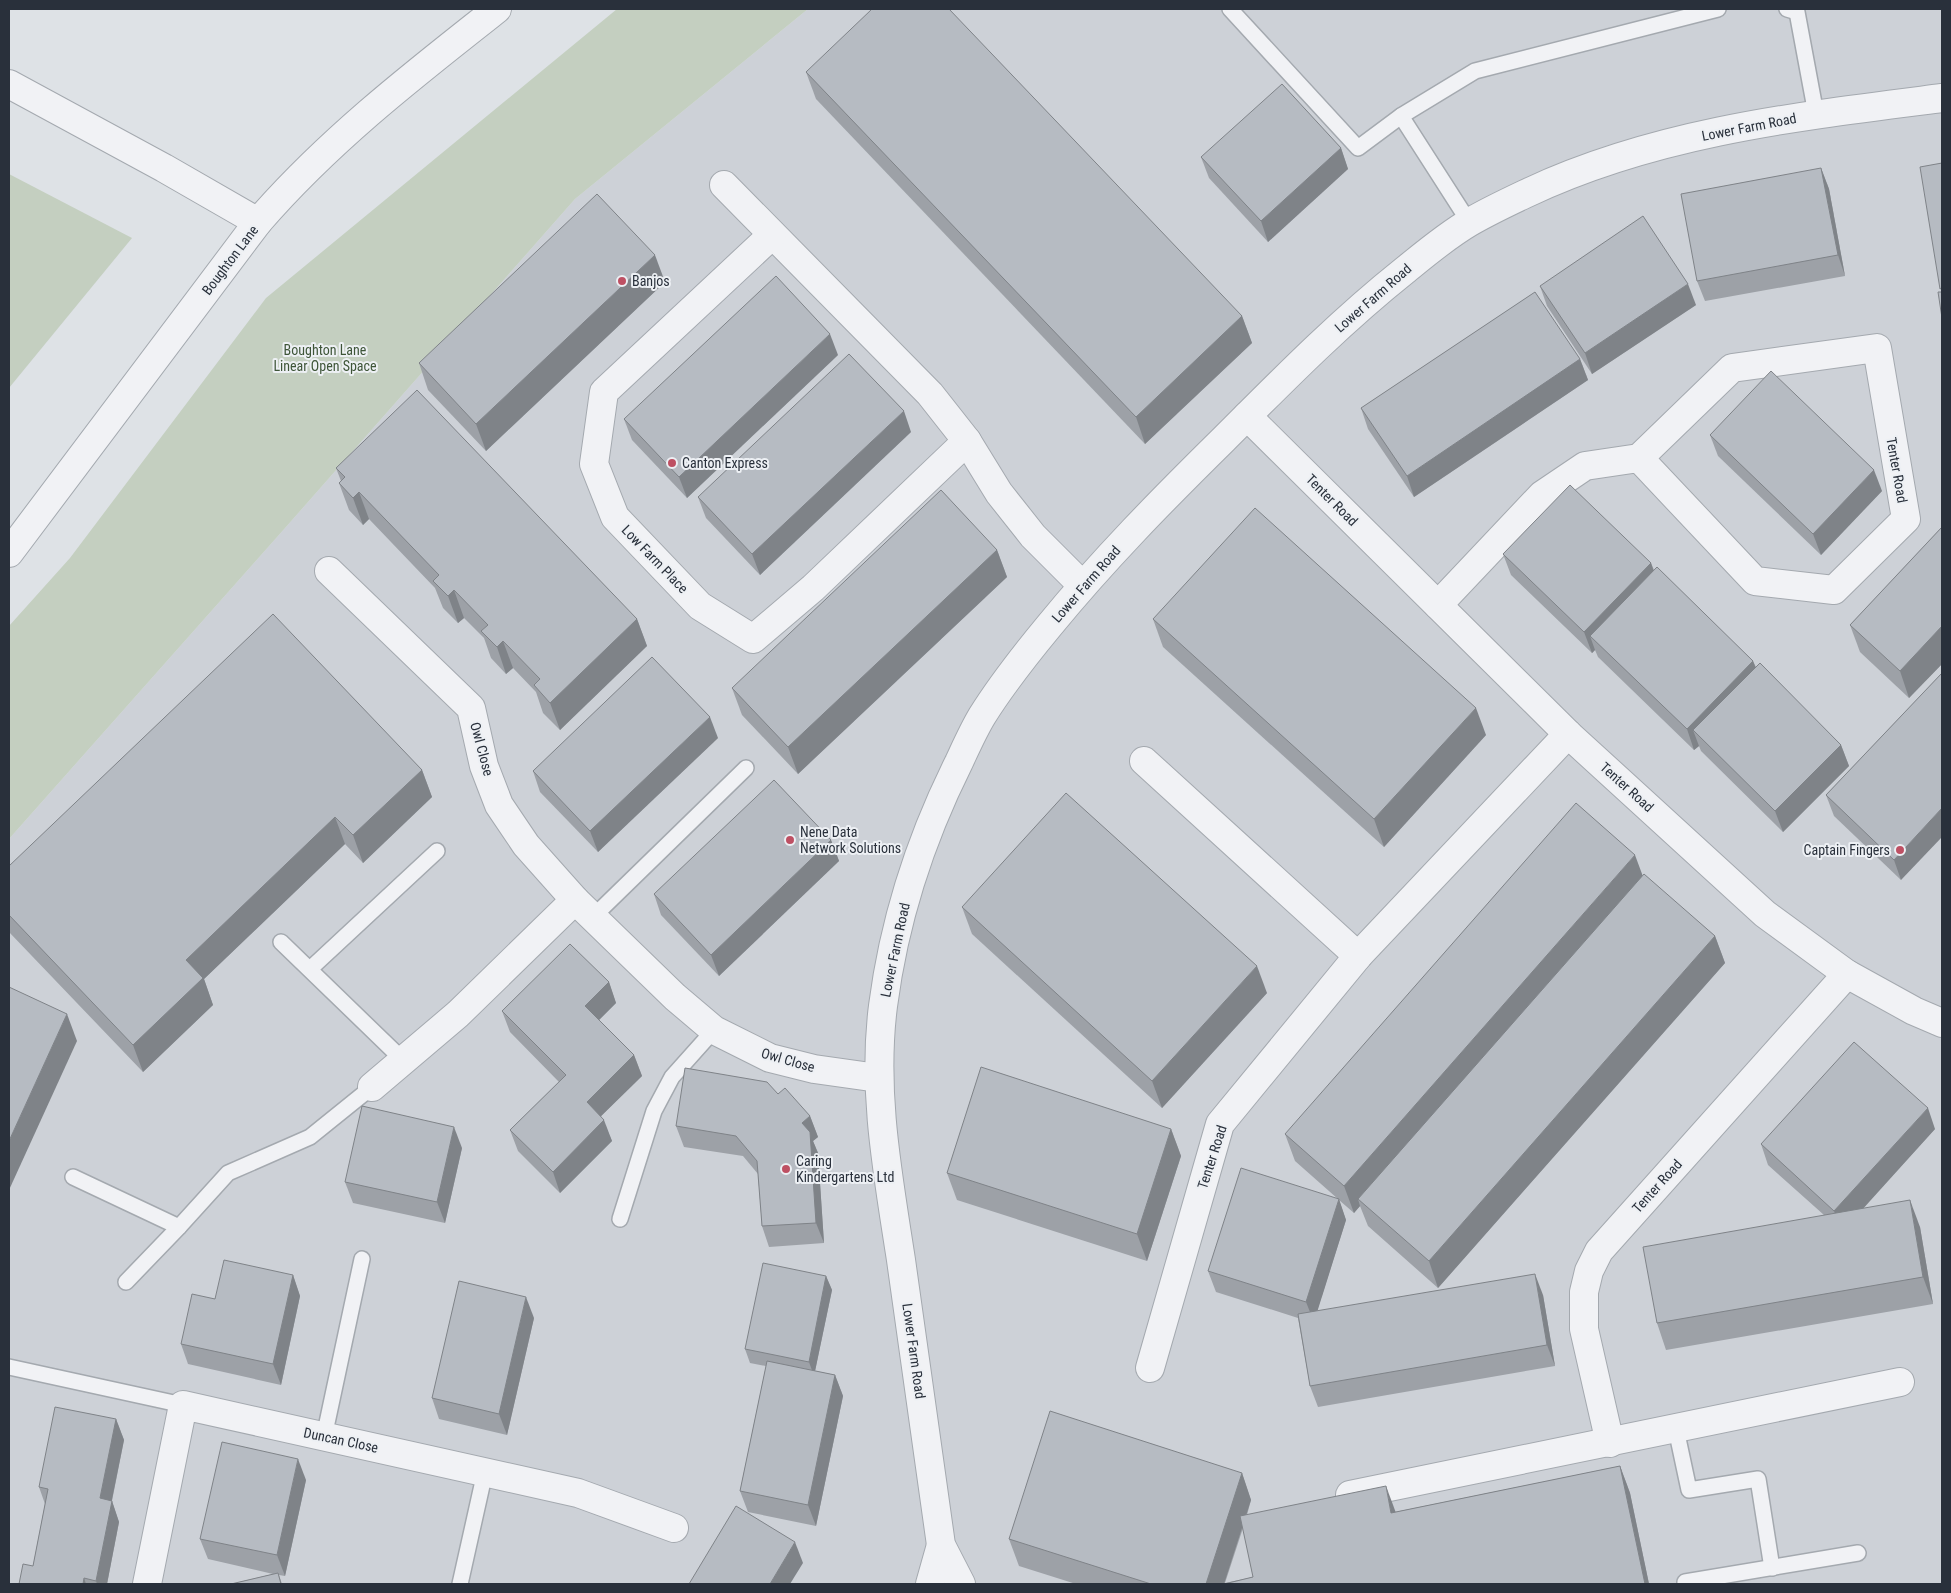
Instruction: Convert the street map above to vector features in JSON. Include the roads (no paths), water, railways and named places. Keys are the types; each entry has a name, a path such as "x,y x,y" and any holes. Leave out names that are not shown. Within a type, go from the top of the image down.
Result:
{"street":[{"name":"Boughton Lane","path":"9,553 258,222 289,186 328,148 372,110 497,9"},
{"path":"9,84 164,168 258,222"},
{"name":"Lower Farm Road","path":"941,1545 884,1146 878,1078 883,1006 900,916 927,833 948,784 980,719 1019,662 1082,586 1158,505 1313,351 1380,290 1469,222 1529,192 1594,166 1647,148 1722,130 1816,114 1942,98"},
{"path":"724,186 930,394 967,441 998,493 1033,536 1082,586"},
{"name":"Low Farm Place","path":"772,235 604,392 594,464 615,517 700,606 753,638 813,588 967,441"},
{"name":"Tenter Road","path":"1877,348 1906,519 1834,590 1755,581 1639,458 1732,368 1877,348"},
{"name":"Tenter Road","path":"1247,416 1568,734 1765,914 1847,974 1914,1011 1942,1023"},
{"path":"1438,605 1542,495 1585,466 1639,458"},
{"name":"Owl Close","path":"329,571 471,708 484,766 499,805 526,845 584,908 675,996 714,1030 770,1058 814,1069 878,1078"},
{"name":"Tenter Road","path":"1150,1368 1220,1124 1358,956 1568,734"},
{"path":"1144,761 1358,956"},
{"path":"372,1087 584,908"},
{"name":"Tenter Road","path":"1610,1443 1584,1329 1584,1292 1589,1271 1599,1252 1847,974"},
{"path":"1327,1499 1610,1443 1900,1382"},
{"path":"147,1584 183,1405"},
{"name":"Duncan Close","path":"183,1405 578,1493 674,1528"},
{"path":"930,1584 941,1545"},
{"path":"941,1545 961,1584"}],"lane":[{"path":"1230,9 1358,148 1401,116 1475,71 1718,9"},
{"path":"1786,9 1797,12 1816,114"},
{"path":"1401,116 1469,222"},
{"path":"584,908 746,768"},
{"path":"310,969 437,852"},
{"path":"282,942 404,1061"},
{"path":"620,1219 654,1111 672,1077 714,1030"},
{"path":"126,1282 228,1173 310,1137 372,1087"},
{"path":"72,1177 179,1227"},
{"path":"324,1437 362,1259"},
{"path":"9,1367 183,1405"},
{"path":"1676,1429 1689,1490 1758,1479 1772,1568"},
{"path":"460,1584 485,1472"},
{"path":"1685,1582 1858,1553"}],"place":[{"name":"Banjos","path":"622,281"},
{"name":"Canton Express","path":"672,463"},
{"name":"Nene Data Network Solutions","path":"790,840"},
{"name":"Captain Fingers","path":"1900,850"},
{"name":"Caring Kindergartens Ltd","path":"786,1169"}],"park label":[{"name":"Boughton Lane Linear Open Space","path":"325,358"}]}
